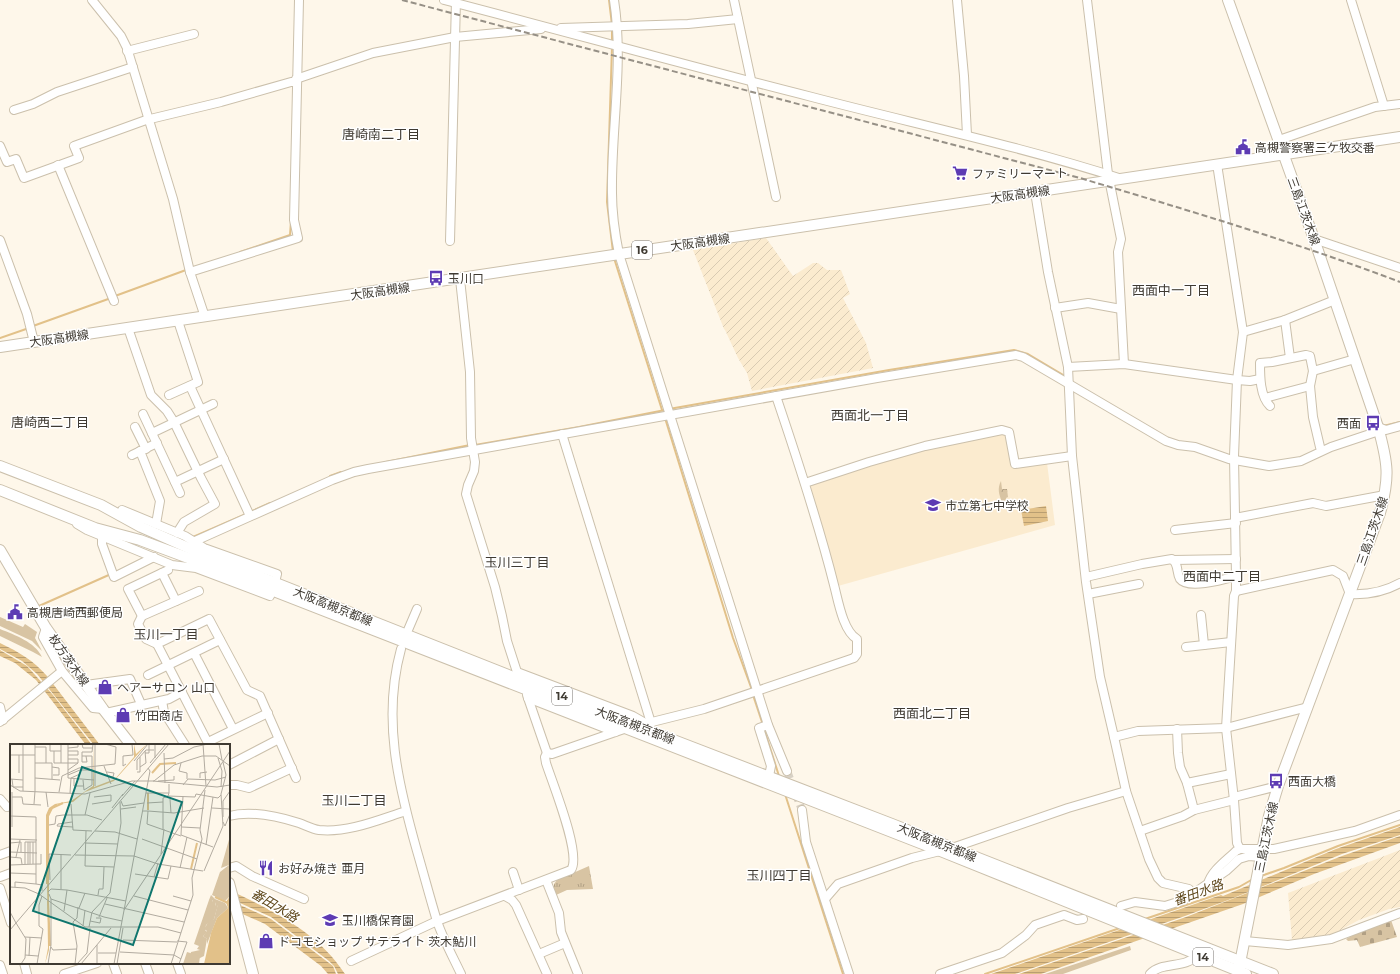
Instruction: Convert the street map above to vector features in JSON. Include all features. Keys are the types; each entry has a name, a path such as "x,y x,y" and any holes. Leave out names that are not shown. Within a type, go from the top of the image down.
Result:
{"main road":[{"name":"三島江茨木線","path":"1228,0 1314,239 1379,429 1386,455 1388,470 1385,495 1380,513 1278,786 1269,816 1240,970"},
{"name":"大阪高槻線","path":"0,347 1035,192 1108,178 1124,179 1400,137"},
{"name":"大阪高槻京都線","path":"0,466 101,505 141,527 200,553 645,724 769,776 1176,936 1240,970"},
{"name":"大阪高槻京都線","path":"0,490 95,528 140,540 199,562 620,731 938,850 1197,955 1240,970 1273,974"},
{"name":"枚方茨木線","path":"0,550 46,628 104,711 130,744"},
{"path":"230,888 253,974"}],"street":[{"path":"92,0 121,36 133,67 173,199 190,272 205,317"},
{"path":"190,272 298,238 294,220 299,0"},
{"path":"444,0 752,82 967,135 1108,178"},
{"path":"614,0 617,27 617,81 612,192 614,229 619,254 757,691 768,724 787,771"},
{"path":"734,0 776,197"},
{"path":"957,0 964,76 967,135"},
{"path":"1087,0 1108,178 1121,239 1118,252 1124,364"},
{"path":"1351,0 1384,106"},
{"path":"450,241 456,2"},
{"path":"0,146 7,162 16,159 24,178 79,158 74,146 148,120 296,81 373,53 455,37 535,29 688,24 738,19"},
{"path":"127,51 194,34"},
{"path":"14,110 33,104 57,92 133,67"},
{"path":"1279,140 1367,109 1400,104"},
{"path":"1217,164 1242,332 1236,380 1234,460 1236,591 1234,596 1226,728 1234,799 1237,843 1240,849"},
{"path":"58,165 114,301"},
{"path":"1035,192 1048,272 1068,367 1072,456 1088,594 1100,677 1126,791 1149,858 1158,878 1164,883 1189,889 1193,894"},
{"path":"1314,239 1400,268"},
{"path":"0,240 27,314 34,342"},
{"path":"460,278 470,372 471,438 474,471 466,494 495,587 507,641 517,672 633,716 645,724"},
{"path":"1242,332 1285,320 1335,300"},
{"path":"1055,308 1088,303 1121,309"},
{"path":"1285,320 1290,358"},
{"path":"170,395 198,382 178,321"},
{"path":"128,328 151,395 167,411 174,422 197,472 215,504 184,522 177,533"},
{"path":"193,542 325,483 354,472 776,396 1016,355 1023,357 1166,441 1178,445 1194,447 1234,460 1269,466 1297,462 1331,447 1379,429 1386,430 1400,426"},
{"path":"1270,406 1266,402 1260,379 1260,363 1306,355 1310,356 1313,371 1310,386 1313,417 1320,447"},
{"path":"1313,371 1355,359"},
{"path":"1068,367 1124,364 1236,380 1250,381 1260,379"},
{"path":"190,386 250,516"},
{"path":"1265,398 1310,386"},
{"path":"547,753 552,754 620,731 704,709 854,658 857,654 857,639 852,636 842,616 824,543 776,396"},
{"path":"152,433 213,404"},
{"path":"143,414 180,493"},
{"path":"135,427 160,501 156,524"},
{"path":"805,483 875,460 925,446 1002,430 1009,432 1015,464 1072,456"},
{"path":"562,434 645,724"},
{"path":"132,455 157,443"},
{"path":"175,482 224,459"},
{"path":"1175,530 1235,521 1313,503 1326,506 1385,495"},
{"path":"122,510 177,533 204,548 277,574 276,578"},
{"path":"63,515 87,530 172,565 196,568 270,596 271,593"},
{"path":"102,536 102,544 114,577 154,557"},
{"path":"1086,577 1142,564 1172,559 1236,559"},
{"path":"1173,560 1177,565 1180,578 1188,583 1215,582 1236,576"},
{"path":"1236,591 1333,570 1343,576 1350,594 1365,595 1376,593 1389,589 1400,583"},
{"path":"142,616 128,589 165,572 176,601"},
{"path":"1088,594 1139,584"},
{"path":"200,591 142,616 138,624 146,639 157,644 209,743 268,713"},
{"path":"408,630 417,609"},
{"path":"1201,615 1204,645"},
{"path":"157,644 209,619 247,690 260,696 296,778"},
{"path":"46,628 43,636 59,673 93,708 104,711 162,701 182,692"},
{"path":"148,675 220,640"},
{"path":"1186,647 1231,642"},
{"path":"401,649 393,688 392,716 396,762 406,811 437,921 461,974"},
{"path":"194,652 233,730"},
{"path":"1,721 59,673"},
{"path":"86,685 130,679 141,704"},
{"path":"351,961 437,921 571,870 574,866 572,841 546,762 545,757 547,753 527,696 620,731"},
{"path":"162,701 164,712 184,744"},
{"path":"1114,737 1138,730 1226,728 1308,706"},
{"path":"0,707 1,721"},
{"path":"768,724 759,728 771,766 769,776"},
{"path":"1177,729 1180,767 1188,783 1194,810"},
{"path":"230,764 279,739"},
{"path":"230,784 249,788 292,768"},
{"path":"1188,783 1231,774"},
{"path":"1140,831 1183,816 1194,810 1278,786"},
{"path":"825,898 838,884 912,858 938,850 952,848 1068,808 1126,791"},
{"path":"0,799 7,807"},
{"path":"802,810 806,842 849,974"},
{"path":"230,816 240,813 264,815 318,829 329,830 347,829 406,811"},
{"path":"1121,906 1135,902 1165,906 1184,900 1226,871 1240,859 1355,830 1400,815"},
{"path":"1208,884 1209,879 1213,874 1236,851 1240,849 1261,853"},
{"path":"0,855 10,851"},
{"path":"230,868 236,866 252,876 304,899"},
{"path":"513,872 519,890"},
{"path":"0,877 10,874"},
{"path":"546,880 559,913 561,932 578,974"},
{"path":"0,888 8,904 10,917"},
{"path":"505,896 516,904 547,974"},
{"path":"1245,941 1288,946 1331,939 1400,913"},
{"path":"940,974 1002,953 1026,935 1035,925 1064,915 1076,920 1083,919"},
{"path":"539,954 565,943"},
{"path":"1150,974 1154,970 1194,959 1197,955"},
{"path":"24,964 27,974"},
{"path":"67,974 94,964"},
{"path":"113,964 117,974"},
{"path":"145,964 149,974"},
{"path":"177,964 181,974"},
{"path":"0,965 3,974"}],"shaded area":[{"path":"766,238 793,276 813,263 818,263 827,270 841,270 850,294 843,298 866,343 873,368 752,391 747,373 724,329 693,250"},
{"name":"市立第七中学校","path":"1002,432 1008,436 1013,468 1047,463 1055,525 838,586 807,485 920,450"},
{"path":"1046,506 1048,521 1024,526 1021,510"},
{"path":"0,643 26,657 37,666 47,676 99,744 93,744 37,674 22,661 0,649"},
{"path":"0,650 27,666 53,695 91,744 85,744 36,680 15,663 0,656"},
{"path":"1400,827 1400,835 1342,854 1185,916 1015,974 991,974 1221,895 1223,896 1336,849"},
{"path":"1400,836 1400,843 1314,874 1243,904 1041,974 1019,974 1186,917 1342,856"},
{"path":"1400,850 1400,907 1389,909 1359,920 1333,934 1292,940 1288,893"},
{"path":"230,890 277,914 308,934 322,946 345,974 338,974 334,966 329,961 271,917 230,898"},
{"path":"230,900 271,919 333,966 336,974 328,974 321,966 265,924 230,908"}],"green space":[{"path":"1001,481 1002,489 1007,489 1008,497 1006,498 1006,501 1002,502 999,492"},
{"path":"0,617 23,627 25,624 37,632 35,638 42,651 32,641 0,626"},
{"path":"0,629 30,643 42,657 0,636"},
{"path":"589,866 593,889 567,890 556,895 554,891 554,884 557,880"},
{"path":"1391,920 1397,937 1360,947 1357,940 1348,941 1346,939 1363,930"},
{"path":"1130,946 1131,950 1063,974 1045,974"}],"waterway":[{"path":"609,0 612,25"},
{"path":"612,29 612,43"},
{"path":"612,47 607,202 613,252"},
{"path":"240,252 290,235 291,221"},
{"path":"614,258 662,410"},
{"path":"115,296 186,270"},
{"path":"33,326 111,298"},
{"path":"0,338 29,328"},
{"path":"669,409 889,370 1014,350 1028,354 1065,376"},
{"path":"475,445 665,410"},
{"path":"665,418 733,638 752,690"},
{"path":"1383,426 1400,422"},
{"path":"386,462 470,445"},
{"path":"330,476 341,472"},
{"path":"250,512 270,503"},
{"path":"193,537 246,514"},
{"path":"39,606 111,574"},
{"path":"753,695 763,725"},
{"path":"764,729 779,776"},
{"path":"785,794 843,974"},
{"path":"1261,876 1338,846 1400,825"},
{"name":"番田水路","path":"1145,919 1239,887 1253,879"},
{"path":"985,974 1120,928"}],"tunnel":[{"path":"787,771 802,810"}],"railway":[{"path":"402,0 1080,178 1201,214 1281,240 1400,282"}],"place":[{"name":"高槻警察署三ケ牧交番","path":"1243,147"},
{"name":"ファミリーマート","path":"960,173"},
{"name":"玉川口","path":"436,278"},
{"name":"西面","path":"1373,423"},
{"name":"市立第七中学校","path":"933,505"},
{"name":"高槻唐崎西郵便局","path":"15,612"},
{"name":"ヘアーサロン 山口","path":"105,687"},
{"name":"竹田商店","path":"123,715"},
{"name":"西面大橋","path":"1276,781"},
{"name":"お好み焼き 亜月","path":"266,868"},
{"name":"玉川橋保育園","path":"330,920"},
{"name":"ドコモショップ サテライト 茨木鮎川","path":"266,941"}],"district":[{"name":"唐崎南二丁目","path":"381,134"},
{"name":"西面中一丁目","path":"1171,290"},
{"name":"西面北一丁目","path":"870,415"},
{"name":"唐崎西二丁目","path":"50,422"},
{"name":"玉川三丁目","path":"517,562"},
{"name":"西面中二丁目","path":"1222,576"},
{"name":"玉川一丁目","path":"166,634"},
{"name":"西面北二丁目","path":"932,713"},
{"name":"玉川二丁目","path":"354,800"},
{"name":"玉川四丁目","path":"779,875"}]}
